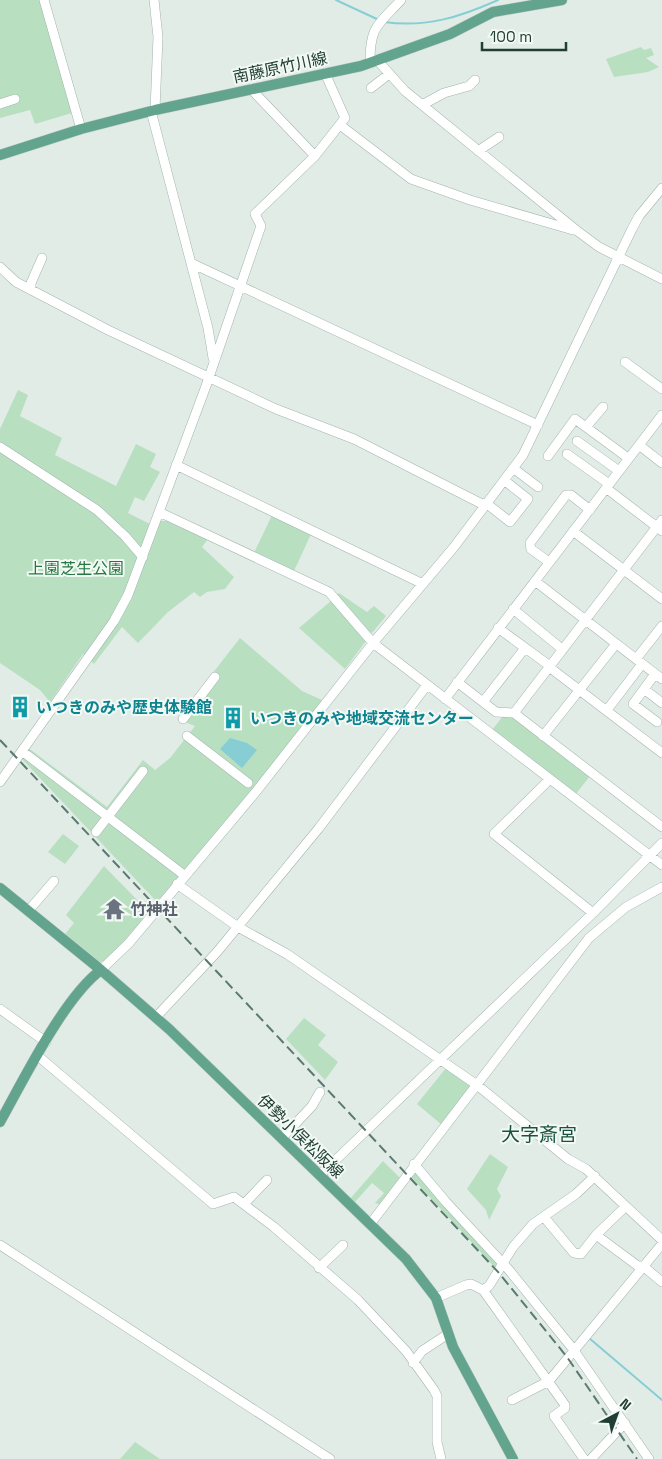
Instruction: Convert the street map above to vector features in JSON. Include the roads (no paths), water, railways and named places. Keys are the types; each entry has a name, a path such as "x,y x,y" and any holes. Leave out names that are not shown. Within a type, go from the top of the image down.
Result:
{"main road":[{"name":"南藤原竹川線","path":"0,155 81,129 153,110 374,61 409,46 450,34 493,12 562,0"},
{"name":"伊勢小俣松阪線","path":"0,888 29,910 156,1017 371,1223 406,1259 436,1298 448,1334 486,1412 513,1459"},
{"path":"0,1122 46,1042 85,985 101,970"}],"street":[{"path":"44,0 81,129"},
{"path":"154,0 158,36 153,110 208,328 213,361"},
{"path":"401,0 374,29 370,42 374,61 405,91 576,230 618,258 662,279"},
{"path":"1,779 114,621 143,557 261,226 256,214 257,211 315,156 345,118 325,73"},
{"path":"371,88 389,74"},
{"path":"422,105 444,94 469,86 475,80"},
{"path":"251,89 315,156"},
{"path":"0,104 16,100"},
{"path":"340,125 411,179 478,202 576,230"},
{"path":"478,151 498,137"},
{"path":"101,970 125,948 254,793 372,643 423,584 513,468 538,425 639,216 662,188"},
{"path":"30,290 31,283 42,258"},
{"path":"191,263 240,284 538,425"},
{"path":"0,267 16,282 30,290 276,409 354,439 485,504 510,522 528,499 504,480"},
{"path":"625,362 662,389"},
{"path":"586,427 603,406"},
{"path":"445,699 662,415"},
{"path":"548,456 575,419 628,458"},
{"path":"577,441 618,471"},
{"path":"638,445 662,463"},
{"path":"0,447 97,510 125,536 143,557"},
{"path":"514,713 562,649 660,526 568,454"},
{"path":"176,465 423,584"},
{"path":"513,468 538,487"},
{"path":"549,562 531,549 530,542 566,495 571,495 590,510"},
{"path":"159,512 329,592 372,643 662,865"},
{"path":"573,531 662,598"},
{"path":"535,581 659,676 644,689 633,704 657,722"},
{"path":"513,610 562,649"},
{"path":"606,710 662,626"},
{"path":"498,628 662,753"},
{"path":"543,736 616,644"},
{"path":"483,702 525,648"},
{"path":"183,719 214,677"},
{"path":"457,682 496,712 514,713 662,827"},
{"path":"156,1017 238,927 319,828 427,685"},
{"path":"644,689 662,703"},
{"path":"187,736 248,783"},
{"path":"22,751 184,875"},
{"path":"96,832 143,771"},
{"path":"550,779 494,834 593,913"},
{"path":"320,1175 593,913 662,843"},
{"path":"29,910 54,881"},
{"path":"177,884 238,927 287,954 477,1085 568,1159 595,1176 625,1207 662,1240"},
{"path":"371,1223 414,1164 592,936 626,907 662,887"},
{"path":"0,1009 46,1042"},
{"path":"38,1056 214,1204 234,1197 274,1227 358,1300 389,1331 437,1396 437,1442 440,1459"},
{"path":"282,1138 312,1106 320,1092"},
{"path":"414,1164 504,1265 573,1349 649,1459"},
{"path":"483,1290 489,1286 504,1265 513,1247 533,1224 576,1194 595,1176"},
{"path":"244,1204 267,1180"},
{"path":"544,1217 574,1253 581,1254 596,1235 625,1207"},
{"path":"596,1235 638,1266 643,1266 662,1282"},
{"path":"512,1400 548,1381 662,1244"},
{"path":"0,1245 330,1459"},
{"path":"319,1268 343,1245"},
{"path":"436,1298 471,1284 483,1290 565,1405 565,1408 554,1416 584,1459"},
{"path":"413,1363 427,1347 448,1334"},
{"path":"591,1459 625,1423"}],"water":[{"path":"230,738 247,743 257,750 242,768 220,749"}],"waterway":[{"path":"336,0 379,20"},
{"path":"384,22 414,23 443,20 498,0"},
{"path":"589,1338 662,1400"}],"railway":[{"path":"0,740 499,1273 567,1357 637,1459"}],"place":[{"name":"いつきのみや歴史体験館","path":"20,707"},
{"name":"いつきのみや地域交流センター","path":"233,718"},
{"name":"竹神社","path":"114,909"}],"district":[{"name":"大字斎宮","path":"539,1134"}],"park label":[{"name":"上園芝生公園","path":"76,568"}]}
